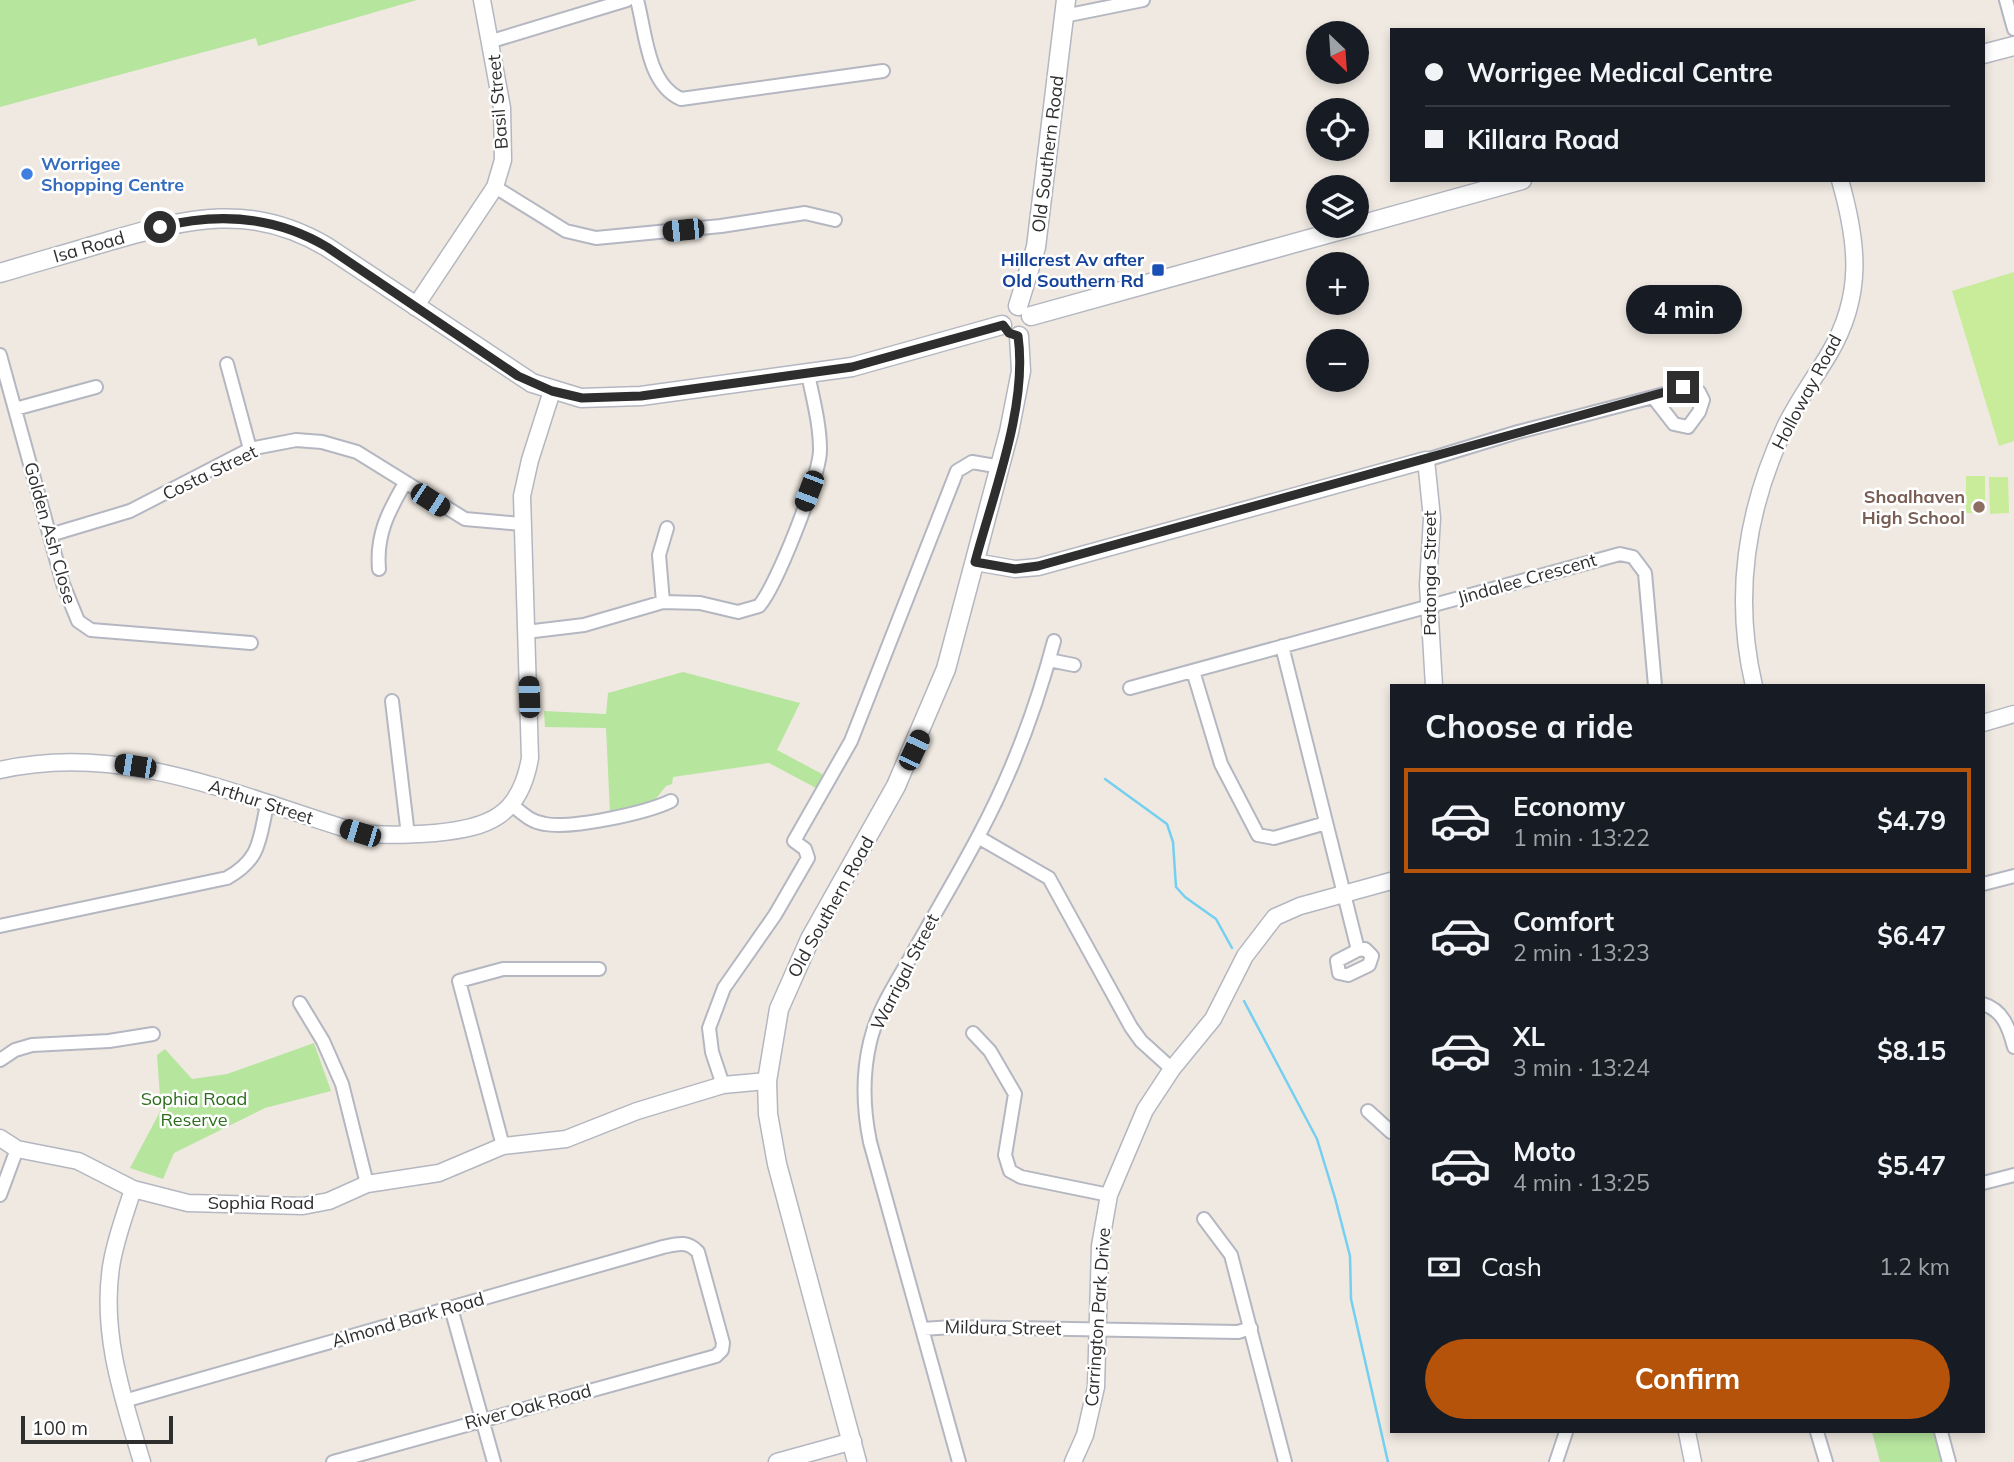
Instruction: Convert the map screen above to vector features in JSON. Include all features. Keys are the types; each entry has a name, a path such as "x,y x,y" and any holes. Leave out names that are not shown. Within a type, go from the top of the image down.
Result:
{"main road":[{"name":"Old Southern Road","path":"1025,311 1037,247 1065,8"},
{"path":"1985,53 2014,46"},
{"path":"1025,311 1030,329 1018,336 1009,333 1003,325 1005,311 1025,311 1514,182"},
{"name":"Isa Road","path":"0,273 174,223 202,218 242,218 281,225 311,237 518,376 552,391 600,399 808,374 872,362 1003,325"},
{"name":"Old Southern Road","path":"857,1462 776,1164 768,1114 767,1081 774,1032 787,987 810,939 897,786 946,669 1001,467 1021,371 1018,336"},
{"name":"Old Southern Road","path":"853,1441 864,1462"}],"street":[{"name":"Basil Street","path":"415,307 495,187 505,142 492,41 482,0"},
{"path":"492,41 626,0"},
{"path":"637,0 658,81 668,93 681,99 883,71"},
{"path":"1065,8 1143,0"},
{"path":"2006,0 2014,29"},
{"name":"Holloway Road","path":"1754,684 1744,625 1744,579 1755,503 1786,425 1840,330 1854,283 1854,231 1841,182"},
{"path":"495,187 566,231 581,237 613,239 805,214 835,220"},
{"name":"Golden Ash Close","path":"0,355 70,607 78,621 91,630 251,643"},
{"path":"227,364 250,450"},
{"path":"526,632 584,625 663,602 689,601 746,612 764,600 818,465 819,431 808,374"},
{"path":"15,409 96,387"},
{"path":"552,391 525,479 521,524 530,758 523,789 512,805 530,820 547,825 638,815 671,801"},
{"path":"975,562 1015,569 1038,566 1653,397"},
{"name":"Costa Street","path":"50,535 130,512 250,450 296,440 334,444 367,457 405,484 465,519 521,524"},
{"name":"Patonga Street","path":"1426,460 1432,526 1428,608 1434,684"},
{"path":"723,1084 712,1052 709,1028 724,988 775,915 808,858 806,849 794,841 851,741 957,471 972,462 1001,467"},
{"path":"379,569 378,551 384,522 405,484"},
{"path":"663,602 659,555 667,528"},
{"name":"Jindalee Crescent","path":"1130,688 1595,560 1627,554 1638,562 1647,579 1650,657 1655,684"},
{"name":"Warrigal Street","path":"960,1462 870,1142 865,1117 864,1072 870,1040 882,1008 978,837 1026,734 1054,641"},
{"path":"1282,646 1358,950"},
{"path":"1049,660 1074,664"},
{"path":"1193,671 1218,757 1258,835 1274,838 1326,823"},
{"path":"393,701 408,835"},
{"path":"1985,722 2014,714"},
{"name":"Arthur Street","path":"0,770 69,760 114,762 170,773 360,833 408,835 479,827 512,805"},
{"path":"0,926 227,878 246,868 256,852 267,805"},
{"path":"978,837 1049,878 1131,1027 1147,1048 1172,1069"},
{"path":"1985,883 2014,876"},
{"name":"Carrington Park Drive","path":"1073,1462 1093,1409 1100,1246 1109,1195 1136,1128 1172,1069 1206,1029 1245,956 1275,917 1300,905 1390,881"},
{"path":"503,1146 459,981 503,969 599,970"},
{"path":"300,1003 323,1041 342,1084 367,1184"},
{"path":"1985,1005 1997,1011 2004,1019 2014,1047"},
{"path":"972,1033 990,1051 1015,1094 1004,1155 1010,1171 1021,1177 1109,1195"},
{"path":"0,1060 15,1049 32,1045 109,1041 153,1034"},
{"name":"Sophia Road","path":"0,1138 17,1149 78,1161 133,1189 188,1203 294,1207 329,1201 367,1184 439,1173 503,1146 559,1141 637,1111 723,1084 767,1081"},
{"path":"1368,1111 1390,1131"},
{"path":"0,1195 17,1149"},
{"path":"1985,1182 2014,1175"},
{"path":"133,1189 111,1266 109,1324 124,1401 142,1462"},
{"path":"1204,1219 1231,1255 1282,1461"},
{"name":"Almond Bark Road","path":"124,1401 681,1243 692,1246 698,1252 722,1350"},
{"path":"451,1308 494,1462"},
{"name":"Mildura Street","path":"923,1329 952,1326 1238,1332 1251,1328"},
{"name":"River Oak Road","path":"333,1462 716,1356 722,1350"},
{"path":"1556,1462 1566,1433"},
{"path":"1687,1433 1693,1462"},
{"path":"1817,1433 1826,1462"},
{"path":"1941,1433 1949,1462"},
{"path":"778,1462 853,1441"}],"green space":[{"path":"0,0 417,0 258,46 256,38 0,107"},
{"path":"2014,272 2014,441 1999,446 1952,291"},
{"path":"1966,476 1985,476 1985,513 1966,513"},
{"path":"1989,477 2008,477 2009,513 1990,514"},
{"path":"683,672 800,703 777,750 824,775 816,788 769,763 673,777 672,784 666,786 650,806 610,813 606,728 545,727 544,711 606,714 608,693"},
{"name":"Sophia Road Reserve","path":"314,1043 331,1091 265,1108 174,1153 163,1179 130,1168 161,1110 157,1055 165,1049 192,1079 227,1074"},
{"path":"1872,1433 1936,1433 1943,1462 1880,1462"}],"waterway":[{"path":"1105,779 1167,824 1173,842 1176,887 1185,897 1216,919 1232,948"},
{"path":"1244,1001 1317,1139 1350,1256 1351,1299 1388,1462"}],"place":[{"name":"Worrigee Shopping Centre","path":"27,174"},
{"name":"Hillcrest Av after Old Southern Rd","path":"1158,270"},
{"name":"Shoalhaven High School","path":"1979,507"}],"route":[{"path":"160,227 202,218 227,217 264,221 298,231 327,247 518,376 552,391 582,398 641,396 852,367 1003,325 1009,333 1018,336 1021,371 1001,467 975,562 1015,569 1038,566 1683,387"}]}
